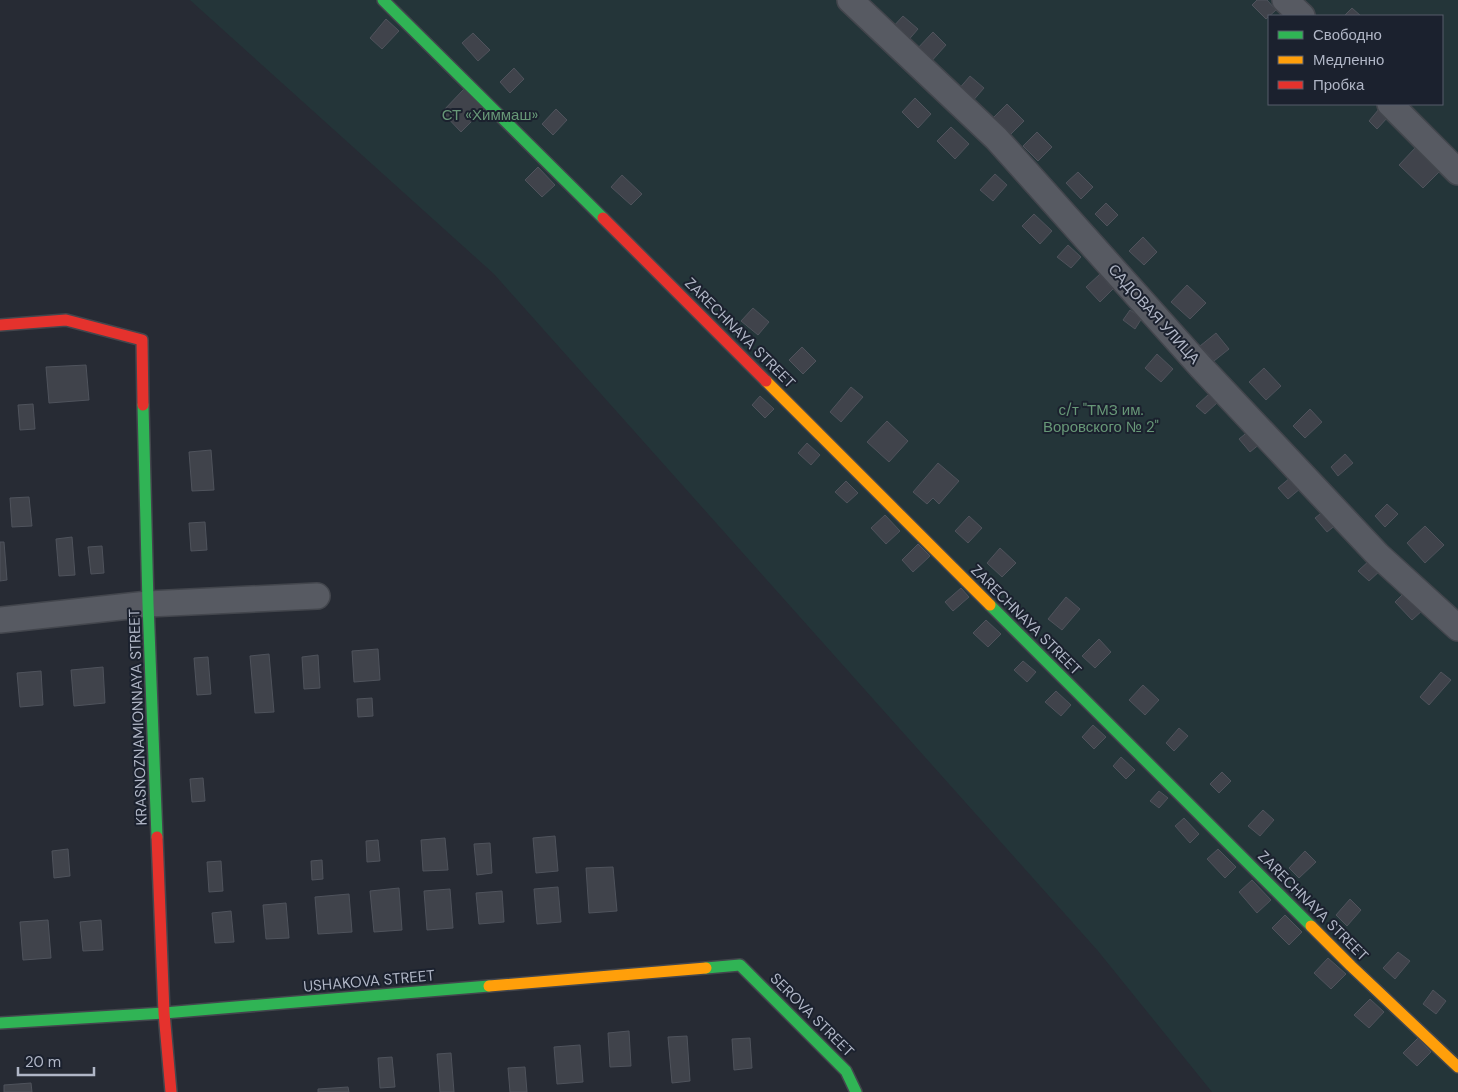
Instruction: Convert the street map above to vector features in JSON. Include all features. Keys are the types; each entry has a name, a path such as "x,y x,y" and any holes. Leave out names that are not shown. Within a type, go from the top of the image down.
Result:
{"street":[{"name":"ZARECHNAYA STREET","path":"383,0 576,190 1351,966 1458,1067"},
{"name":"САДОВАЯ УЛИЦА","path":"850,0 996,138 1201,367 1378,555 1458,628"},
{"path":"1285,0 1301,15"},
{"path":"1391,105 1458,172"},
{"name":"KRASNOZNAMIONNAYA STREET","path":"0,325 66,320 142,340 148,604 164,1013 171,1092"},
{"path":"0,620 148,604 317,596"},
{"name":"USHAKOVA STREET","path":"0,1023 164,1013 740,965"},
{"name":"SEROVA STREET","path":"740,965 846,1070 856,1092"}],"green space":[{"name":"с/т \"ТМЗ им. Воровского № 2\"","path":"190,0 1458,0 1458,1092 1212,1092 1098,951 494,274"}],"building":[{"path":"1257,0 1267,0 1276,10 1268,15 1266,19 1252,5"},
{"path":"1352,8 1360,15 1345,15"},
{"path":"903,16 918,29 906,43 891,29"},
{"path":"386,19 399,31 382,49 370,38"},
{"path":"933,32 946,45 929,64 915,51"},
{"path":"473,33 490,50 478,61 462,43"},
{"path":"514,68 524,79 510,93 500,82"},
{"path":"970,76 984,88 971,103 958,90"},
{"path":"464,89 484,109 461,132 442,112"},
{"path":"915,98 931,114 918,128 902,112"},
{"path":"1007,104 1024,121 1009,136 992,119"},
{"path":"556,109 567,120 553,135 542,124"},
{"path":"1379,109 1388,117 1377,129 1369,121"},
{"path":"951,127 969,144 955,159 937,141"},
{"path":"1037,132 1052,147 1038,161 1023,146"},
{"path":"1416,147 1441,170 1423,188 1399,165"},
{"path":"538,167 555,185 542,197 525,180"},
{"path":"1078,172 1093,187 1081,199 1066,183"},
{"path":"995,174 1007,185 993,201 980,190"},
{"path":"622,175 642,194 631,205 611,187"},
{"path":"1106,203 1118,215 1107,226 1095,214"},
{"path":"1034,214 1052,231 1040,244 1022,226"},
{"path":"1143,237 1157,252 1144,265 1129,251"},
{"path":"1068,245 1081,257 1071,268 1057,257"},
{"path":"1100,274 1113,289 1100,302 1086,287"},
{"path":"1187,285 1206,303 1190,319 1171,302"},
{"path":"753,308 769,322 758,335 741,321"},
{"path":"1130,310 1142,318 1135,329 1123,320"},
{"path":"1216,333 1229,349 1214,361 1200,346"},
{"path":"802,347 816,361 803,374 789,360"},
{"path":"1157,354 1173,369 1161,382 1145,368"},
{"path":"86,365 89,400 49,403 46,367"},
{"path":"1264,368 1281,386 1266,400 1249,382"},
{"path":"851,387 863,397 841,422 830,412"},
{"path":"1210,393 1218,402 1205,414 1196,406"},
{"path":"760,396 774,409 765,418 752,405"},
{"path":"33,404 35,429 20,430 18,405"},
{"path":"1310,409 1322,422 1305,438 1293,426"},
{"path":"887,421 908,441 889,462 867,442"},
{"path":"1250,430 1261,443 1250,452 1239,439"},
{"path":"807,443 820,455 811,465 798,453"},
{"path":"211,450 214,490 192,491 189,452"},
{"path":"1345,454 1353,463 1338,476 1331,467"},
{"path":"938,463 959,481 939,504 933,498 927,504 913,492"},
{"path":"1291,477 1301,488 1288,499 1278,488"},
{"path":"846,481 858,493 847,503 835,492"},
{"path":"29,497 32,526 12,527 10,498"},
{"path":"1387,504 1398,514 1385,527 1375,516"},
{"path":"1325,510 1337,524 1327,532 1315,518"},
{"path":"885,515 900,531 886,544 871,528"},
{"path":"969,516 982,528 968,543 955,531"},
{"path":"205,522 207,550 191,551 189,523"},
{"path":"1425,526 1444,545 1425,563 1407,543"},
{"path":"72,537 75,575 59,576 56,539"},
{"path":"0,542 4,542 7,580 0,581"},
{"path":"918,544 930,556 913,572 902,560"},
{"path":"102,546 104,573 91,574 88,547"},
{"path":"1000,548 1016,563 1002,577 987,563"},
{"path":"1371,559 1381,570 1369,581 1358,571"},
{"path":"961,588 969,597 953,611 945,602"},
{"path":"1406,591 1424,609 1412,620 1395,602"},
{"path":"1066,597 1080,609 1062,630 1048,619"},
{"path":"986,620 1001,634 988,647 973,633"},
{"path":"1099,639 1111,652 1095,668 1082,656"},
{"path":"378,649 380,680 354,682 352,651"},
{"path":"269,654 274,712 255,713 250,656"},
{"path":"318,655 320,688 304,689 302,657"},
{"path":"208,657 211,694 197,695 194,658"},
{"path":"1023,661 1036,672 1027,682 1014,670"},
{"path":"103,667 105,703 74,706 71,670"},
{"path":"41,671 43,705 20,707 17,673"},
{"path":"1441,672 1451,680 1429,705 1420,697"},
{"path":"1143,685 1159,700 1145,715 1129,700"},
{"path":"1056,691 1071,705 1061,716 1045,702"},
{"path":"372,698 373,716 358,717 357,699"},
{"path":"1093,725 1106,737 1094,749 1082,737"},
{"path":"1179,728 1188,736 1174,751 1166,743"},
{"path":"1121,757 1135,770 1126,779 1113,766"},
{"path":"1222,772 1231,781 1219,793 1210,784"},
{"path":"203,778 205,801 192,802 190,779"},
{"path":"1159,791 1168,798 1159,808 1150,801"},
{"path":"1263,810 1274,820 1260,836 1248,826"},
{"path":"1184,818 1199,834 1190,843 1175,826"},
{"path":"555,836 558,871 536,873 533,838"},
{"path":"445,838 448,870 423,871 421,840"},
{"path":"378,840 380,861 367,862 366,841"},
{"path":"490,843 492,873 477,875 474,844"},
{"path":"68,849 70,876 54,878 52,851"},
{"path":"1218,849 1236,867 1225,878 1207,859"},
{"path":"1305,851 1316,862 1299,878 1289,868"},
{"path":"322,860 323,879 312,880 311,861"},
{"path":"221,861 223,891 209,892 207,862"},
{"path":"613,867 617,911 589,913 586,868"},
{"path":"1252,880 1271,900 1257,913 1239,892"},
{"path":"558,887 561,922 537,924 534,889"},
{"path":"399,888 402,930 374,932 370,891"},
{"path":"450,889 453,928 427,930 424,891"},
{"path":"502,891 504,922 479,924 476,893"},
{"path":"349,894 352,932 318,934 315,897"},
{"path":"1350,899 1361,910 1347,926 1336,915"},
{"path":"286,903 289,938 266,939 263,905"},
{"path":"231,911 234,942 215,943 212,913"},
{"path":"1285,915 1302,932 1289,945 1272,928"},
{"path":"48,920 51,958 23,960 20,922"},
{"path":"101,920 103,950 83,951 80,922"},
{"path":"1398,952 1410,961 1395,979 1383,968"},
{"path":"1328,958 1346,974 1331,989 1314,973"},
{"path":"1433,990 1446,1001 1436,1014 1423,1004"},
{"path":"1370,999 1384,1012 1369,1028 1354,1015"},
{"path":"629,1031 631,1066 610,1067 608,1033"},
{"path":"687,1036 690,1081 672,1083 668,1037"},
{"path":"750,1038 752,1068 734,1070 732,1039"},
{"path":"1418,1038 1431,1052 1417,1066 1403,1053"},
{"path":"580,1045 583,1082 557,1084 554,1047"},
{"path":"451,1053 454,1092 440,1092 437,1054"},
{"path":"392,1057 395,1087 380,1088 378,1058"},
{"path":"525,1067 527,1092 510,1092 508,1068"},
{"path":"31,1083 32,1092 4,1092 4,1085"},
{"path":"348,1087 349,1092 318,1092 318,1089"}],"traffic: fast":[{"path":"383,0 603,218"},
{"path":"143,405 157,837"},
{"path":"990,605 1311,926"},
{"path":"706,968 740,965 846,1071 856,1092"},
{"path":"0,1023 164,1013 489,986"}],"traffic: slow":[{"path":"766,381 990,605"},
{"path":"1311,926 1458,1067"},
{"path":"489,986 706,968"}],"traffic: jam":[{"path":"603,218 766,381"},
{"path":"0,325 66,320 142,340 143,405"},
{"path":"157,837 164,1013 171,1092"}],"park label":[{"name":"СТ «Химмаш»","path":"490,115"}]}
